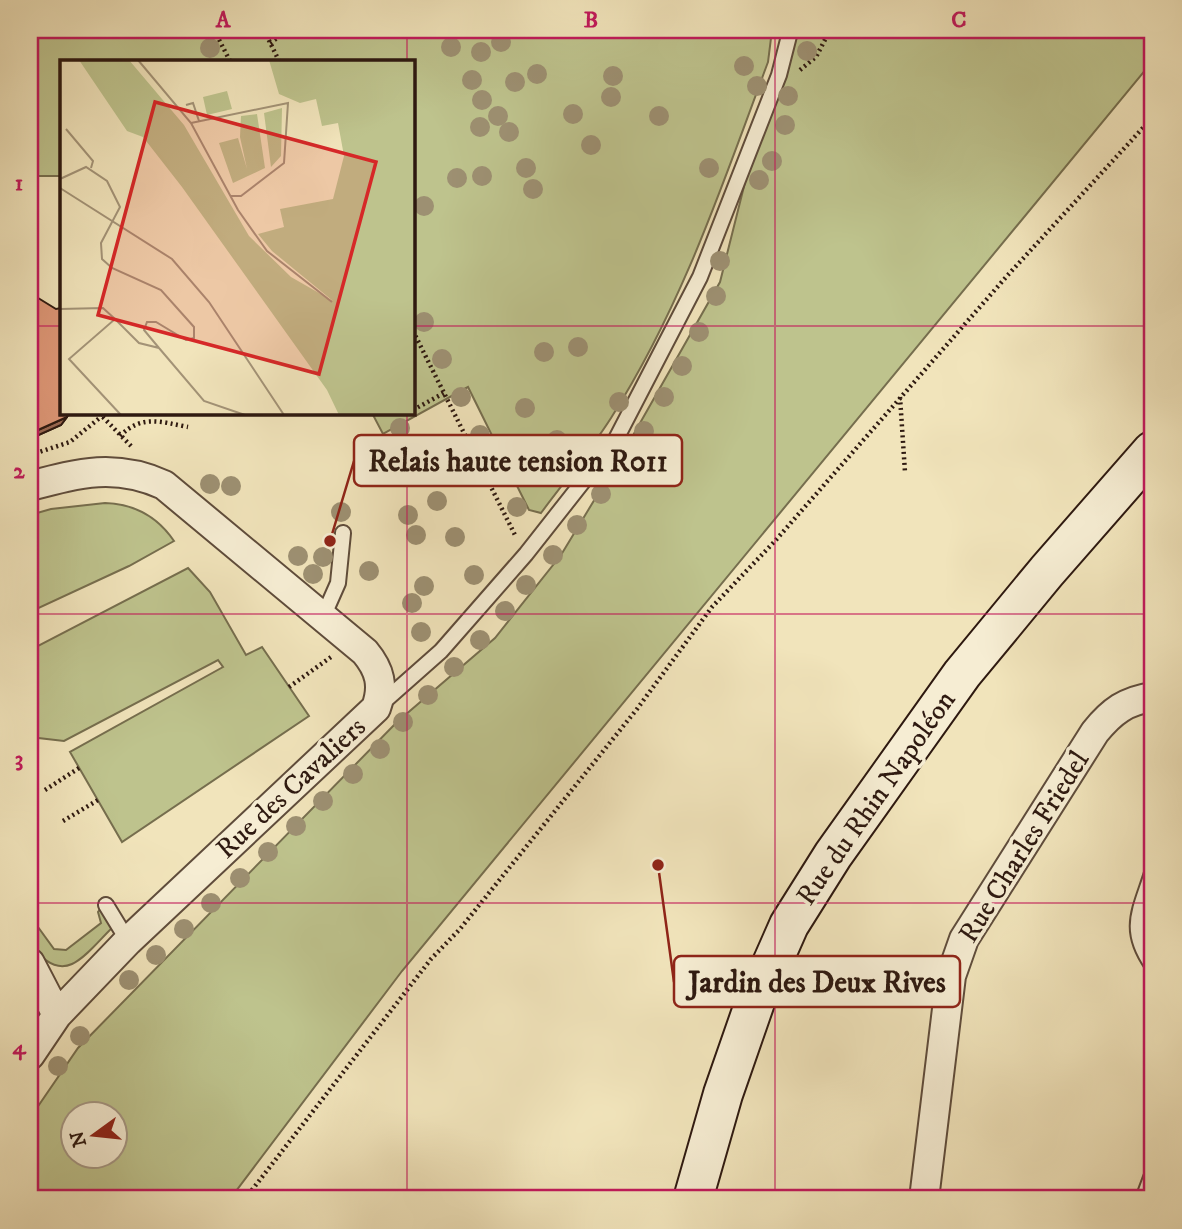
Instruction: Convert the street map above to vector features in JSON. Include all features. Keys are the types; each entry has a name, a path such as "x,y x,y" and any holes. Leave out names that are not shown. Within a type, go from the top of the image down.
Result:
{"main road":[{"name":"Rue du Rhin Napoléon","path":"693,1199 723,1094 755,1002 789,925 841,844 962,674 1047,570 1152,451"}],"street":[{"name":"Rue des Cavaliers","path":"30,486 100,471 137,475 174,491 365,652 374,663 381,687 376,708 128,941 57,1015 30,1055"},
{"name":"Rue Charles Friedel","path":"924,1199 951,976 964,939 1095,732 1109,715 1122,705 1152,697"},
{"path":"32,972 57,1015"}],"lane":[{"path":"376,708 441,650 526,554 615,441 700,277 779,75 790,32"},
{"path":"323,617 338,583 343,533"},
{"path":"1152,873 1136,923 1143,952 1152,965"},
{"path":"106,905 128,941"},
{"path":"1143,1199 1152,1175"}],"path":[{"path":"214,30 229,60"},
{"path":"264,30 278,60"},
{"path":"270,43 289,30"},
{"path":"779,75 804,68 816,57 830,30"},
{"path":"245,1199 431,959 460,929 637,709 712,607 813,500 1007,276 1152,118"},
{"path":"415,335 526,554"},
{"path":"415,409 444,393"},
{"path":"900,397 905,472"},
{"path":"30,456 70,442 100,415"},
{"path":"102,415 137,452"},
{"path":"120,436 130,426 147,421 188,427"},
{"path":"289,687 338,653"},
{"path":"45,790 79,768"},
{"path":"63,821 98,800"}],"green space":[{"path":"30,30 772,30 768,62 734,154 699,244 659,333 611,418 541,513 529,510 468,387 383,434 373,415 415,415 415,60 60,60 60,176 30,176"},
{"path":"779,30 1152,30 1152,62 402,971 230,1199 30,1199 30,1118 78,1048 397,722 495,638 561,555 627,446 720,282 783,31"},
{"path":"105,503 126,506 144,513 153,518 174,541 129,566 30,612 30,515 51,509"},
{"path":"188,568 210,592 246,655 262,647 309,716 122,842 70,752 223,667 218,660 64,741 30,737 30,650"},
{"path":"101,908 113,927 78,961 59,966 46,960 36,950 29,933 30,916 54,949 66,950 101,923 98,912"}],"building":[{"path":"30,293 56,309 60,308 60,415 67,417 38,430 30,424"}],"place":[{"name":"Relais haute tension R011","path":"330,541"},
{"name":"Jardin des Deux Rives","path":"658,865"}]}
